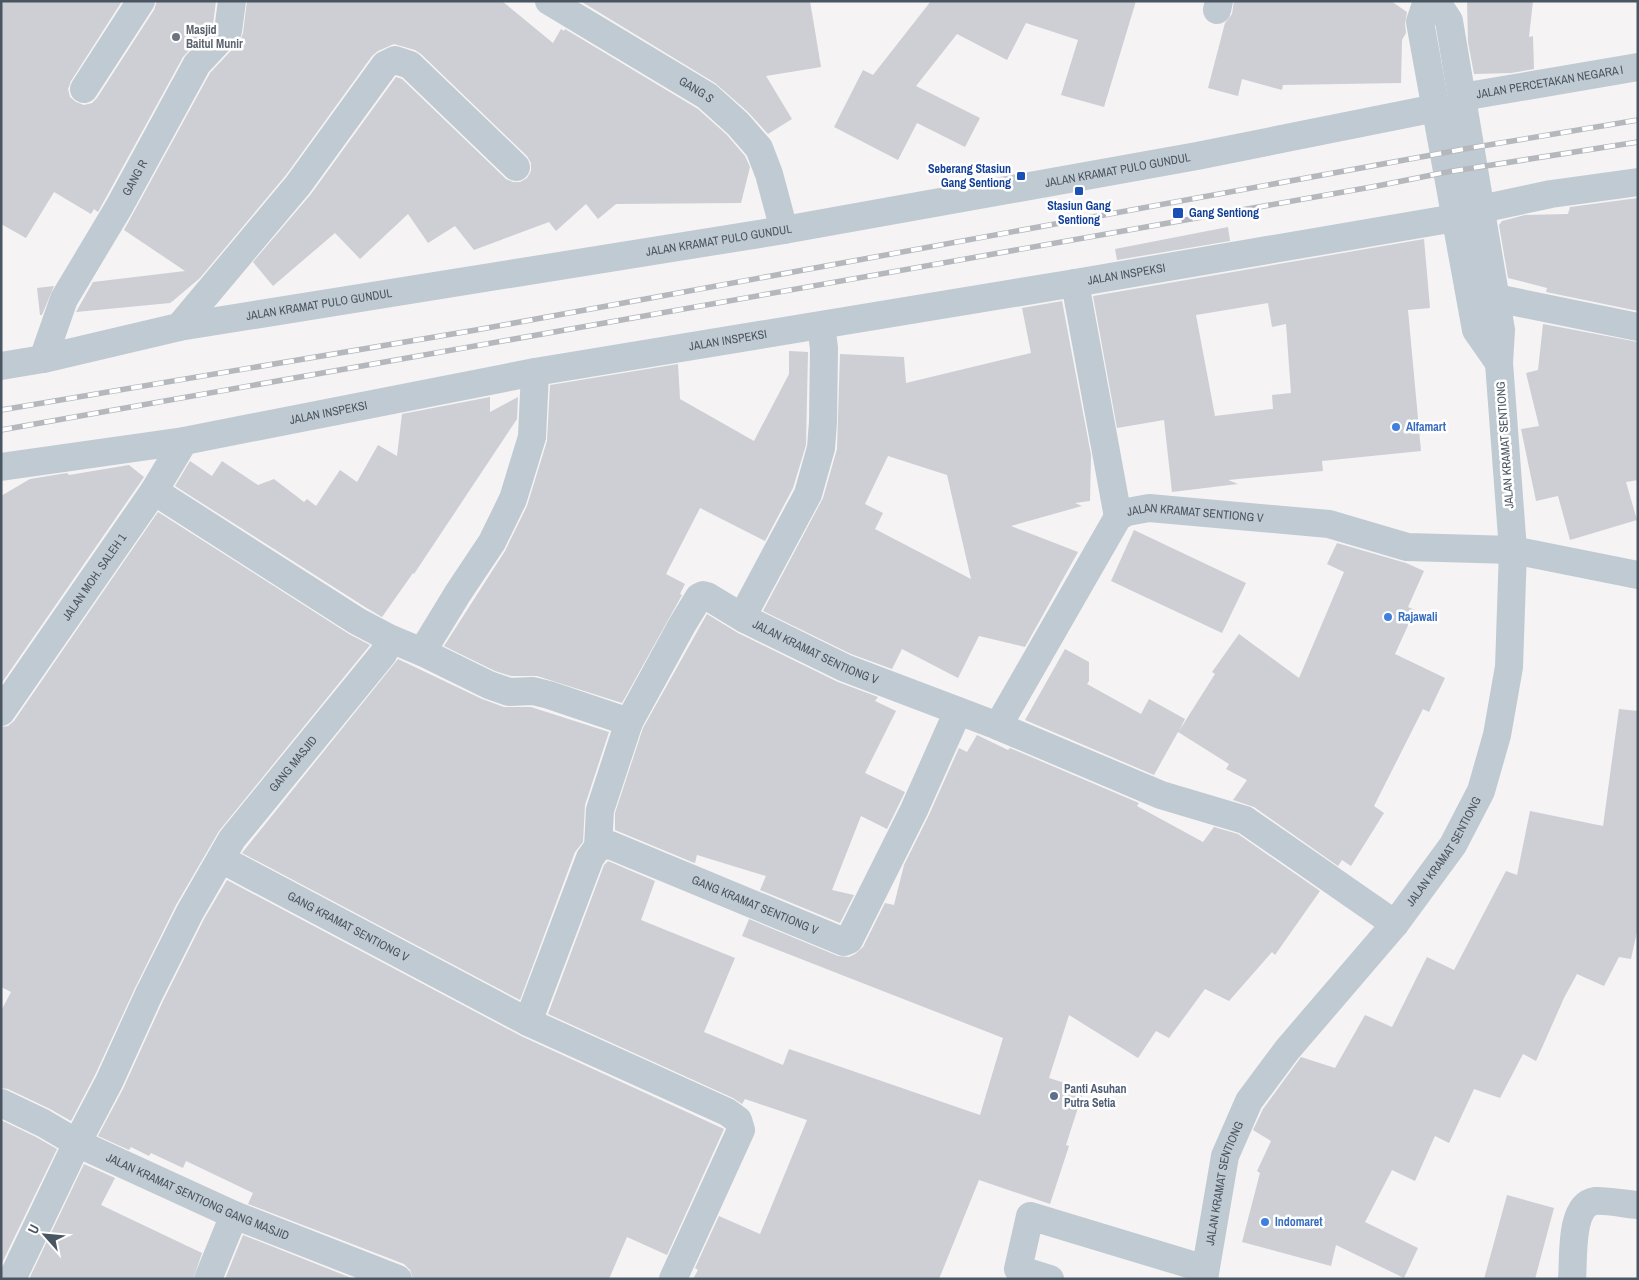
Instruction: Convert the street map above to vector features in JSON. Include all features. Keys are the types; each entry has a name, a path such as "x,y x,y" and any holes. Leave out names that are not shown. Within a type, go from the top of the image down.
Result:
{"street":[{"path":"84,89 141,1"},
{"name":"GANG R","path":"43,359 64,299 118,207 197,64 228,31 232,1"},
{"name":"GANG S","path":"549,1 707,96 738,124 759,148 769,174 784,230"},
{"name":"JALAN KRAMAT SENTIONG","path":"1427,1 1420,22 1476,330 1498,364"},
{"name":"JALAN KRAMAT SENTIONG","path":"1204,1274 1225,1156 1249,1101 1287,1050 1395,924 1454,845 1481,791 1497,735 1509,667 1512,550 1498,364 1501,330 1449,21 1436,1"},
{"path":"179,327 298,185 385,65 395,60 410,65 516,167"},
{"name":"JALAN PERCETAKAN NEGARA I","path":"1462,97 1638,67"},
{"name":"JALAN KRAMAT PULO GUNDUL","path":"1,366 43,359 179,327 784,230 1197,156 1436,108"},
{"path":"1481,208 1551,194 1638,182"},
{"name":"JALAN INSPEKSI","path":"1,467 184,441 535,372 821,326 1455,218"},
{"path":"1075,283 1118,517"},
{"path":"1496,298 1638,327"},
{"path":"745,619 748,606 808,494 821,448 824,348 821,326"},
{"path":"422,652 492,542 513,499 532,437 535,372"},
{"name":"JALAN MOH. SALEH 1","path":"1,712 154,491 184,441"},
{"path":"154,491 357,622 390,639 510,692 533,691 549,695 629,722 600,810 598,847 590,858 528,1022"},
{"name":"JALAN KRAMAT SENTIONG V","path":"998,726 1118,517 1127,512 1149,508 1328,524 1407,546 1512,550 1638,575"},
{"name":"JALAN KRAMAT SENTIONG V","path":"629,722 682,625 700,597 706,596 745,619 845,668 998,726 1161,795 1245,820 1395,924"},
{"name":"GANG MASJID","path":"12,1279 186,920 232,839 383,654 390,639"},
{"name":"GANG KRAMAT SENTIONG V","path":"598,847 610,845 844,942 849,940 910,818 958,711"},
{"name":"GANG KRAMAT SENTIONG V","path":"222,859 528,1022 727,1112 738,1120 741,1130 673,1279"},
{"name":"JALAN KRAMAT SENTIONG GANG MASJID","path":"1,1103 77,1142 234,1215 398,1279"},
{"path":"1572,1279 1576,1224 1578,1214 1585,1206 1594,1201 1638,1204"},
{"path":"208,1279 234,1215"},
{"path":"1050,1279 1018,1268 1030,1216 1204,1274"}],"building":[{"path":"1,1 122,1 71,81 68,89 70,97 84,105 92,103 97,98 154,10 157,1 216,1 213,24 183,57 98,212 94,209 91,214 54,192 26,238 1,224"},
{"path":"247,1 502,1 553,43 561,29 564,31 565,29 698,109 727,135 745,156 750,167 741,203 616,204 598,219 586,204 556,231 549,222 474,250 455,226 428,243 408,214 360,259 335,233 273,286 253,262 311,194 396,77 402,79 506,179 520,182 527,178 531,171 531,163 527,156 421,54 415,50 394,44 378,51 372,56 286,175 200,278 174,300 170,303 76,312 93,282 185,271 124,230 210,73 240,41 243,33"},
{"path":"582,1 810,1 821,67 766,76 792,119 768,134 748,112 715,83"},
{"path":"931,1 1136,1 1104,107 1061,95 1078,40 1026,23 1007,60 957,34 916,86 980,118 965,147 917,123 898,160 834,127 863,70 873,75"},
{"path":"1234,1 1391,1 1407,12 1406,33 1402,40 1401,83 1283,85 1282,90 1242,79 1238,96 1208,88 1225,23 1232,14"},
{"path":"1467,1 1533,1 1529,37 1533,36 1534,69 1511,73 1474,74 1468,42"},
{"path":"1638,198 1638,311 1546,292 1547,288 1508,278 1499,225 1502,221 1525,215 1568,214 1570,207"},
{"path":"1228,227 1230,241 1117,260 1115,249"},
{"path":"1424,239 1430,308 1408,310 1421,451 1322,461 1323,471 1228,480 1238,484 1172,492 1164,420 1117,428 1093,296","holes":["1268,303 1272,327 1286,324 1291,393 1272,395 1273,409 1215,416 1196,315"]},
{"path":"54,286 42,315 40,315 37,288"},
{"path":"1062,301 1091,455 1090,501 1075,503 1082,506 1011,526 1078,552 1025,647 979,636 958,678 902,649 892,669 851,654 763,611 823,498 837,449 840,354 904,357 906,383 1031,353 1022,308","holes":["888,456 947,475 971,579 875,529 883,513 865,504"]},
{"path":"1543,324 1638,342 1638,480 1626,482 1637,520 1570,540 1558,496 1536,501 1521,429 1539,426 1526,373 1538,370"},
{"path":"789,351 808,352 806,445 793,488 765,541 700,508 666,574 685,584 680,594 682,595 622,703 537,676 511,676 495,671 444,646 505,551 527,506 547,441 550,385 678,364 680,399 754,441 789,374"},
{"path":"490,397 490,412 518,397 517,419 414,574 382,617 175,486 190,461 212,476 222,461 258,485 274,479 304,502 307,499 316,506 340,470 357,482 378,445 397,456 402,414"},
{"path":"129,465 144,477 1,684 1,496 30,479 67,473 69,475"},
{"path":"158,512 349,634 370,645 219,831 176,905 71,1121 8,1089 1,1088 1,1011 11,992 1,987 1,727 8,726 14,721"},
{"path":"1134,530 1246,583 1222,633 1111,581"},
{"path":"1337,543 1406,563 1424,571 1408,607 1415,610 1395,654 1445,678 1429,712 1423,709 1374,806 1384,813 1351,866 1342,860 1338,866 1254,807 1233,800 1247,780 1226,769 1229,764 1178,732 1154,775 1025,720 1065,649 1089,662 1089,681 1087,684 1141,714 1149,699 1185,719 1179,731 1215,674 1212,672 1239,634 1299,678 1344,572 1327,564"},
{"path":"707,614 738,633 838,682 878,697 875,701 896,711 865,773 905,792 887,829 861,816 832,890 854,895 840,923 760,890 766,876 697,855 695,863 615,830 615,813 643,728"},
{"path":"398,659 482,699 504,707 531,707 609,732 585,805 583,842 575,852 520,1000 242,853"},
{"path":"1619,709 1638,711 1638,927 1631,959 1619,957 1604,986 1577,974 1564,998 1536,1061 1523,1054 1500,1098 1474,1089 1449,1143 1435,1136 1415,1181 1392,1170 1365,1222 1418,1248 1404,1278 1336,1245 1331,1266 1242,1242 1260,1173 1257,1171 1271,1141 1253,1130 1263,1109 1301,1057 1335,1068 1365,1015 1392,1027 1427,957 1454,970 1506,871 1517,875 1530,811 1603,826"},
{"path":"977,735 1008,750 1010,748 1139,803 1137,806 1203,842 1214,827 1238,834 1320,891 1275,955 1272,952 1229,1001 1205,989 1169,1038 1156,1031 1138,1058 1069,1015 1049,1078 1084,1089 1066,1145 1069,1146 1050,1204 979,1180 939,1279 693,1279 698,1270 695,1268 719,1216 760,1234 807,1120 745,1099 742,1104 733,1098 548,1014 604,865 608,861 655,881 641,920 735,958 704,1032 783,1065 789,1049 980,1115 1003,1038 742,936 749,919 838,956 849,957 855,954 863,947 885,903 894,905 904,865 959,748 967,752"},
{"path":"227,880 521,1036 724,1129 667,1255 627,1237 609,1279 413,1279 410,1270 404,1264 248,1204 253,1193 186,1161 183,1168 151,1153 149,1156 131,1147 129,1150 98,1136 123,1089 163,1001 204,919"},
{"path":"1,1120 57,1149 2,1263"},
{"path":"84,1164 115,1178 101,1205 202,1253 193,1279 33,1279 30,1277"},
{"path":"1507,1195 1554,1208 1535,1279 1484,1279"},
{"path":"243,1235 354,1279 225,1279"}],"railway":[{"path":"1,410 476,330 1470,148 1638,120"},
{"path":"1,430 1447,172 1638,142"}],"place":[{"name":"Masjid Baitul Munir","path":"176,37"},
{"name":"Seberang Stasiun Gang Sentiong","path":"1021,176"},
{"name":"Stasiun Gang Sentiong","path":"1079,191"},
{"name":"Gang Sentiong","path":"1178,213"},
{"name":"Alfamart","path":"1396,427"},
{"name":"Rajawali","path":"1388,617"},
{"name":"Panti Asuhan Putra Setia","path":"1054,1096"},
{"name":"Indomaret","path":"1265,1222"}]}
